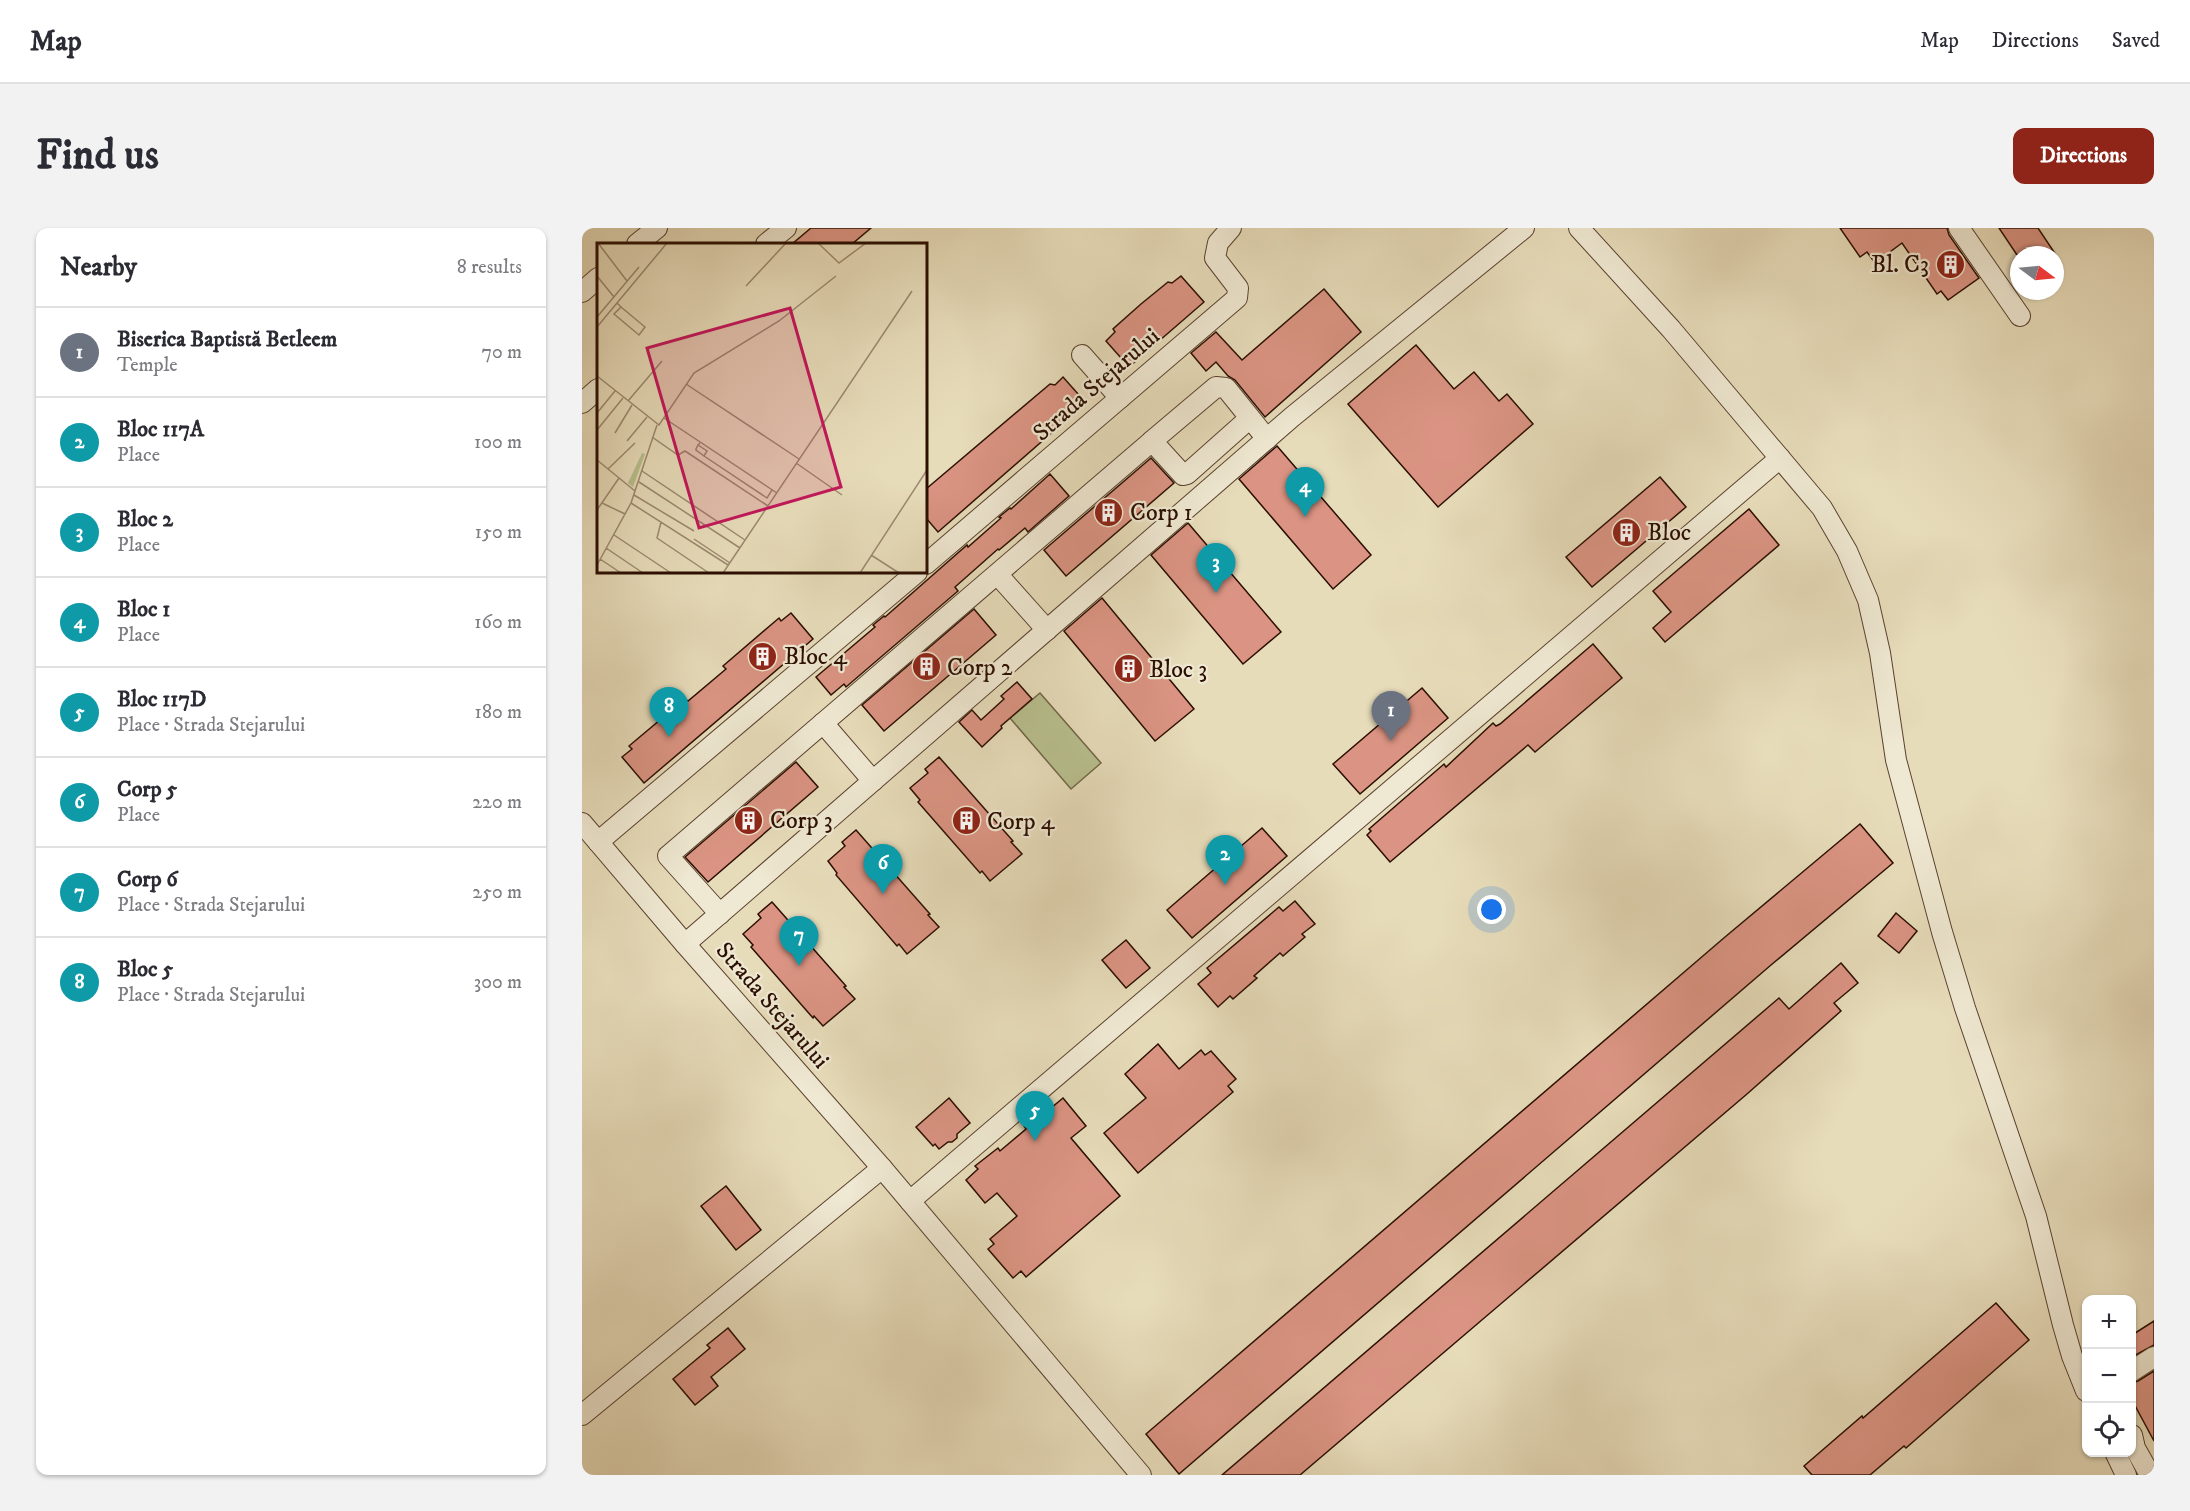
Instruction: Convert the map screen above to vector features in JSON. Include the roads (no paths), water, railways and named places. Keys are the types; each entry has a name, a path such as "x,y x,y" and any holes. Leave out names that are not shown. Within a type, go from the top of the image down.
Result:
{"street":[{"path":"638,243 657,228"},
{"path":"767,243 786,228"},
{"name":"Strada Stejarului","path":"927,563 1237,298 1238,288 1215,258 1218,243 1231,228"},
{"path":"685,944 1267,439 1524,228"},
{"path":"1579,228 1671,329 1822,508 1847,551 1868,600 1880,653 1896,760 1918,848 1965,1008 2036,1216 2072,1356 2082,1381"},
{"path":"1959,228 2020,316"},
{"path":"582,292 597,279"},
{"path":"1082,355 1120,398"},
{"path":"720,914 668,856 1216,387 1226,388 1267,439"},
{"path":"582,403 597,390"},
{"path":"1152,441 1183,475 1187,474 1250,418"},
{"path":"910,1201 1780,458"},
{"path":"598,842 916,573"},
{"path":"998,575 1047,630"},
{"path":"823,723 873,781"},
{"name":"Strada Stejarului","path":"582,823 882,1168 1141,1475"},
{"path":"582,1415 882,1168"},
{"path":"2136,1368 2154,1357"},
{"path":"2136,1449 2150,1466"},
{"path":"2117,1457 2126,1475"}],"place":[{"name":"Bl. C3","path":"1950,264"},
{"name":"Corp 1","path":"1109,512"},
{"name":"Bloc 1","path":"1305,517"},
{"name":"Bloc","path":"1626,532"},
{"name":"Bloc 2","path":"1216,593"},
{"name":"Bloc 4","path":"763,656"},
{"name":"Corp 2","path":"926,667"},
{"name":"Bloc 3","path":"1128,669"},
{"name":"Bloc 5","path":"669,737"},
{"name":"Biserica Baptistă Betleem","path":"1391,741"},
{"name":"Corp 3","path":"749,820"},
{"name":"Corp 4","path":"966,821"},
{"name":"Bloc 117A","path":"1225,885"},
{"name":"Corp 5","path":"883,894"},
{"name":"Corp 6","path":"799,966"},
{"name":"Bloc 117D","path":"1035,1141"}]}
